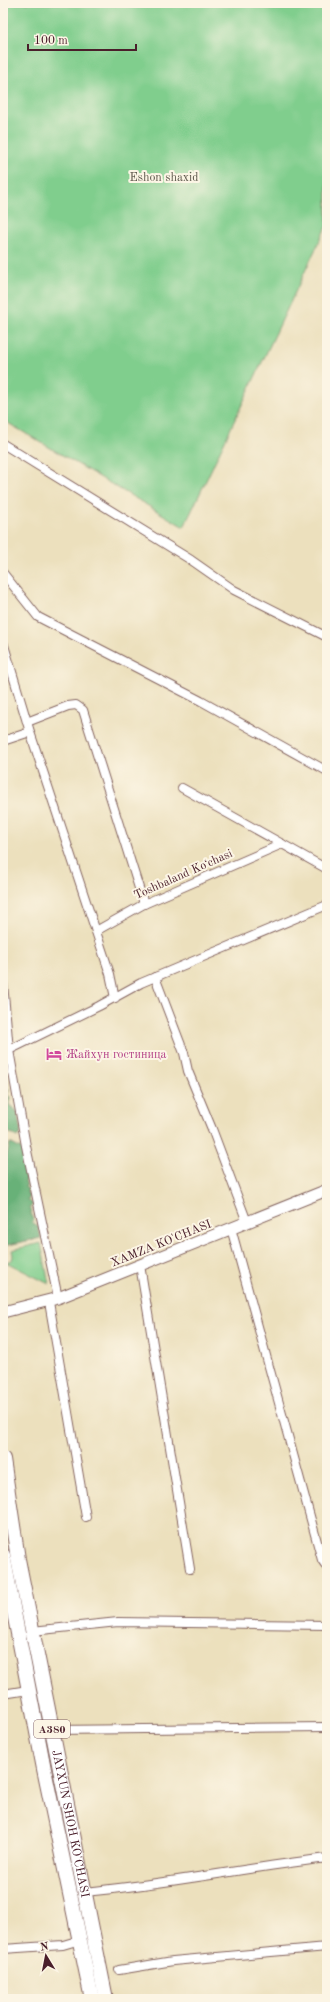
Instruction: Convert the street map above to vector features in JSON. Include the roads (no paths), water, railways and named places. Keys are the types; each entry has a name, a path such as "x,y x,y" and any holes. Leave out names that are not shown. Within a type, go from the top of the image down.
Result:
{"highway":[{"name":"JAYXUN SHOH KO'CHASI","path":"3,1459 18,1559 106,1999"},
{"name":"JAYXUN SHOH KO'CHASI","path":"3,1555 28,1690 92,1999"}],"street":[{"path":"3,444 191,560 234,590 327,637"},
{"path":"3,573 38,617 201,701 327,771"},
{"path":"3,642 30,732 110,974 115,998"},
{"path":"27,722 68,706 76,705 83,710 144,904"},
{"path":"3,741 30,732"},
{"path":"182,788 327,868"},
{"name":"Toshbaland Koʻchasi","path":"96,931 144,904 282,844"},
{"path":"6,1051 155,977 327,905"},
{"path":"155,977 184,1053 188,1071 212,1129 247,1222"},
{"path":"3,983 6,1051 26,1146 54,1300 86,1517"},
{"name":"XAMZA KO'CHASI","path":"3,1312 54,1300 231,1228 326,1192"},
{"path":"231,1228 322,1560 327,1567"},
{"path":"140,1265 190,1569"},
{"path":"32,1631 118,1622 327,1625"},
{"path":"3,1694 28,1690"},
{"path":"37,1733 52,1730 327,1727"},
{"path":"84,1892 155,1884 238,1870 327,1858"},
{"path":"3,1950 63,1945 80,1940"},
{"path":"119,1970 173,1961 327,1947"}],"place":[{"name":"Жайхун гостиница","path":"54,1054"}],"park label":[{"name":"Eshon shaxid","path":"164,177"}]}
